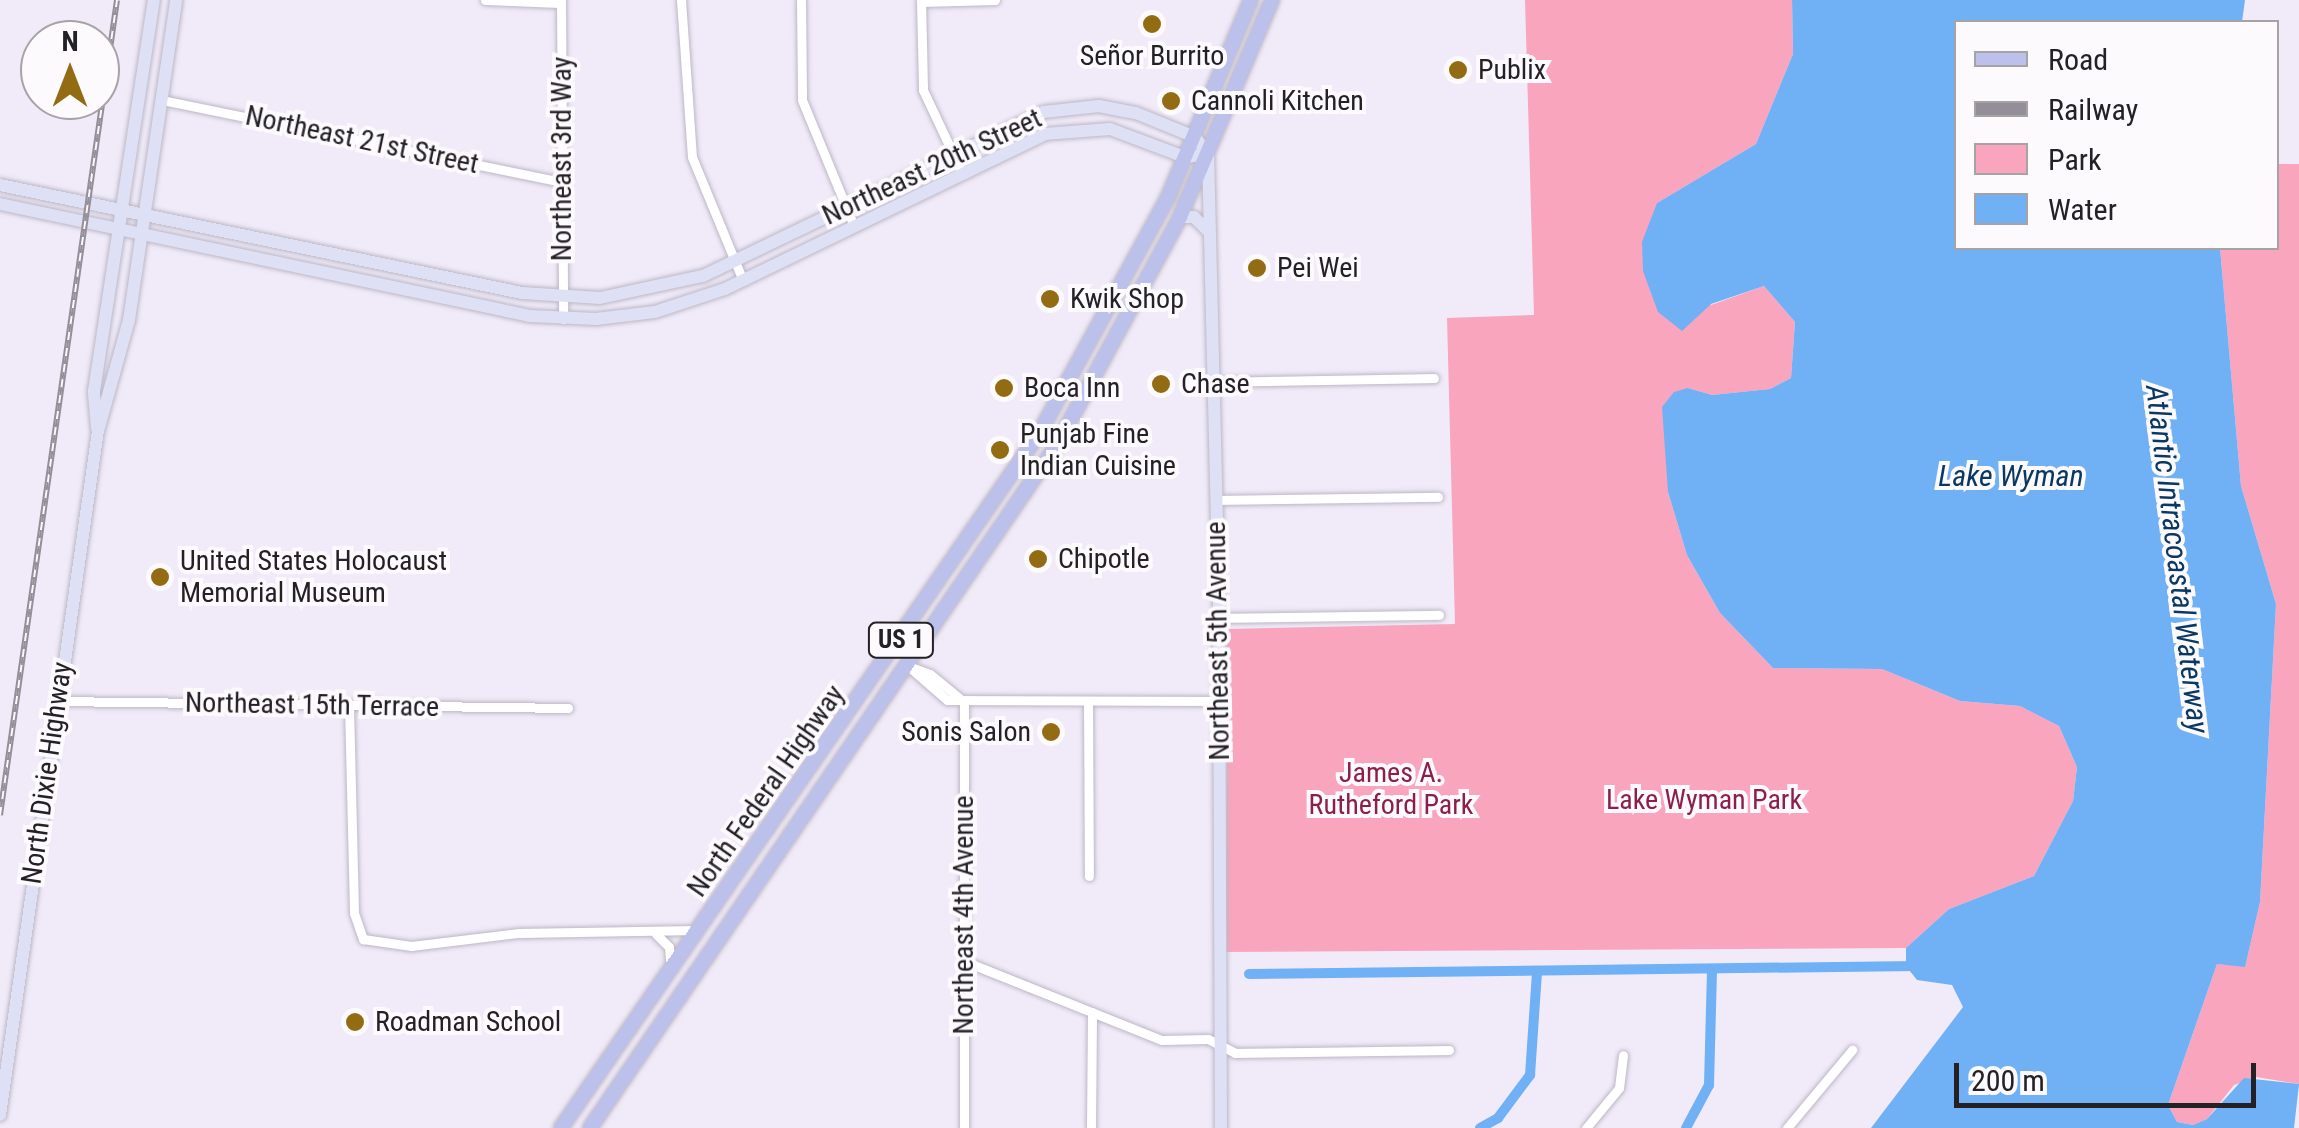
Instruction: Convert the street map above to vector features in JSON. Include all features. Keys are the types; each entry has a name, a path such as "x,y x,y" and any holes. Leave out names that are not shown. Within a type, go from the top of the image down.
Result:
{"main road":[{"name":"North Federal Highway","path":"561,1128 982,524 1055,406 1098,332 1186,157 1252,0"},
{"name":"North Federal Highway","path":"590,1128 1058,443 1180,217 1272,0"},
{"path":"1098,332 1115,342"},
{"path":"1055,406 1058,443"},
{"path":"908,666 910,628"},
{"path":"888,694 890,656"},
{"path":"683,953 688,981"}],"street":[{"name":"North Dixie Highway","path":"98,431 94,392 154,0"},
{"name":"North Dixie Highway","path":"0,1115 98,431 126,336 176,0"},
{"path":"485,0 561,2"},
{"path":"681,0 692,157 743,281"},
{"path":"801,0 802,100 854,226"},
{"path":"962,173 923,90 921,1 995,0"},
{"name":"Northeast 3rd Way","path":"561,2 563,319"},
{"name":"Northeast 21st Street","path":"162,100 562,182"},
{"name":"Northeast 20th Street","path":"0,185 563,298 651,292 736,261 1028,118 1087,106 1136,113 1195,137"},
{"path":"1087,106 1087,128"},
{"name":"Northeast 20th Street","path":"0,204 304,270 563,319 655,312 743,281 1032,138 1087,128 1128,133 1186,157"},
{"path":"1186,157 1208,154 1195,137"},
{"name":"Northeast 5th Avenue","path":"1208,154 1220,618 1220,1128"},
{"path":"1180,217 1194,217 1210,232"},
{"path":"304,270 306,248"},
{"path":"1214,382 1434,378"},
{"path":"1217,500 1438,496"},
{"path":"982,524 998,536"},
{"path":"1220,618 1439,615"},
{"path":"908,666 947,700 964,702 1220,701"},
{"name":"Northeast 15th Terrace","path":"57,702 568,708"},
{"name":"Northeast 4th Avenue","path":"964,702 964,1128"},
{"path":"1088,702 1088,876"},
{"path":"349,706 354,913 363,939 411,946 519,934 700,929"},
{"path":"654,932 669,947 671,970"},
{"path":"964,961 1149,1037 1208,1039 1234,1053 1448,1050"},
{"path":"1091,1128 1092,1012"},
{"path":"1787,1128 1852,1050"},
{"path":"1586,1128 1619,1088 1623,1055"}],"green space":[{"name":"Lake Wyman Park","path":"1525,0 1792,0 1793,54 1756,144 1657,203 1711,305 1764,286 1795,322 1791,378 1770,389 1712,395 1688,388 1668,492 1687,555 1720,613 1773,668 1882,669 1960,701 2020,706 2059,726 2077,767 2073,801 2034,876 1949,909 1906,948 1226,952 1227,629 1455,624 1447,318 1534,315"},
{"path":"2279,164 2299,164 2299,1084 2256,1077 2234,1085 2207,1119 2193,1125 2177,1122 2168,1105 2217,964 2245,966 2260,902 2276,604 2241,486 2220,250 2279,250"}],"water":[{"name":"Lake Wyman","path":"1792,0 2245,0 2242,20 1954,20 1954,250 2220,250 2241,486 2276,604 2260,902 2245,967 2217,964 2168,1105 2177,1122 2193,1125 2207,1119 2244,1078 2299,1084 2294,1128 1871,1128 1963,1007 1952,985 1917,980 1906,966 1906,948 1949,909 2034,876 2073,801 2077,767 2059,726 2020,706 1960,701 1882,669 1773,668 1720,613 1687,555 1668,492 1662,407 1674,392 1688,388 1712,395 1770,389 1791,378 1795,322 1764,286 1711,304 1682,331 1658,312 1643,271 1642,242 1657,203 1756,144 1793,54"}],"waterway":[{"path":"1249,974 1918,966"},
{"path":"1686,1128 1709,1085 1712,969"},
{"path":"1480,1128 1498,1118 1530,1075 1537,971"}],"railway":[{"path":"0,815 117,0"}],"place":[{"name":"Señor Burrito","path":"1152,24"},
{"name":"Publix","path":"1458,70"},
{"name":"Cannoli Kitchen","path":"1171,101"},
{"name":"Pei Wei","path":"1257,268"},
{"name":"Kwik Shop","path":"1050,299"},
{"name":"Chase","path":"1161,384"},
{"name":"Boca Inn","path":"1004,388"},
{"name":"Punjab Fine Indian Cuisine","path":"1000,450"},
{"name":"Chipotle","path":"1038,559"},
{"name":"United States Holocaust Memorial Museum","path":"160,577"},
{"name":"Sonis Salon","path":"1051,732"},
{"name":"Roadman School","path":"355,1022"}],"water label":[{"name":"Atlantic Intracoastal Waterway","path":"2177,559"}],"park label":[{"name":"James A. Rutheford Park","path":"1391,789"}]}
